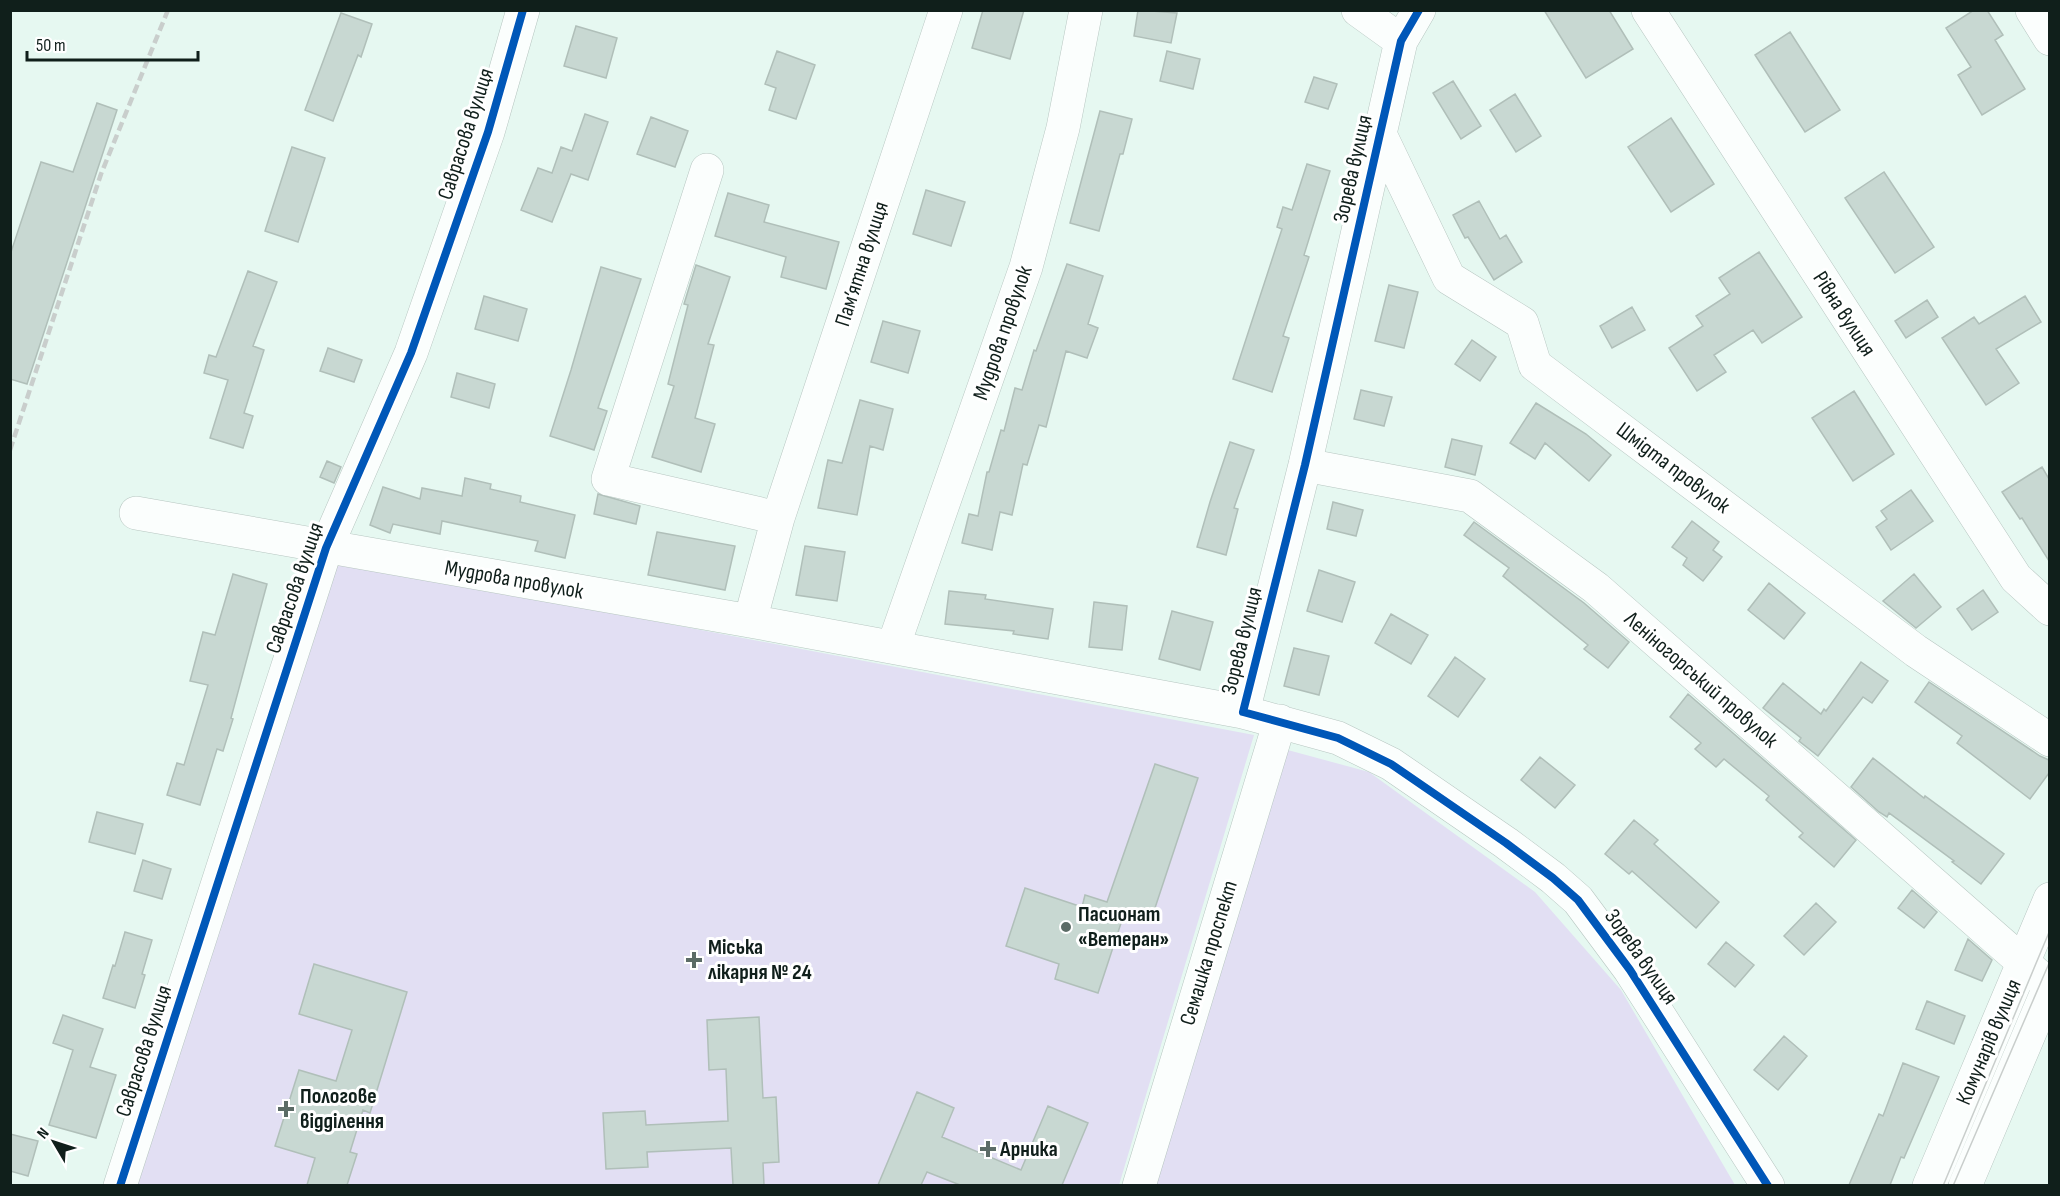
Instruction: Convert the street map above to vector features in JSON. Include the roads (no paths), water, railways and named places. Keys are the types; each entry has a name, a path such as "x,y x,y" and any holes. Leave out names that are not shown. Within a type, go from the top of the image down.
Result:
{"street":[{"name":"Саврасова вулиця","path":"120,1185 326,548 411,353 488,132 523,10"},
{"name":"Пам’ятна вулиця","path":"750,621 778,518 946,10"},
{"name":"Мудрова провулок","path":"892,647 1026,267 1063,128 1086,10"},
{"path":"1358,10 1401,41"},
{"name":"Зорева вулиця","path":"1419,10 1401,41 1305,465 1242,712 1338,738 1391,764 1506,843 1578,900 1630,970 1768,1185"},
{"name":"Рівна вулиця","path":"1648,10 2016,578 2049,609"},
{"path":"2032,10 2049,39"},
{"name":"Шмідта провулок","path":"1379,132 1449,278 1522,323 1535,365 1916,651 2049,740"},
{"path":"707,170 608,479 778,518"},
{"name":"Леніногорський провулок","path":"1305,465 1470,496 1596,588 2049,986"},
{"name":"Мудрова провулок","path":"136,513 750,621 1242,712"},
{"name":"Семашка проспект","path":"1139,1185 1280,721"},
{"name":"Комунарів вулиця","path":"1929,1185 2049,899"},
{"name":"Комунарів вулиця","path":"1965,1185 2049,986"}],"tram line":[{"path":"1943,1186 2050,930"},
{"path":"1953,1186 2050,961"}],"railway":[{"path":"10,450 101,174 168,10"}],"place":[{"name":"Пасионат «Ветеран»","path":"1066,927"},
{"name":"Міська лікарня № 24","path":"694,960"},
{"name":"Пологове відділення","path":"286,1109"},
{"name":"Арника","path":"988,1149"}]}
